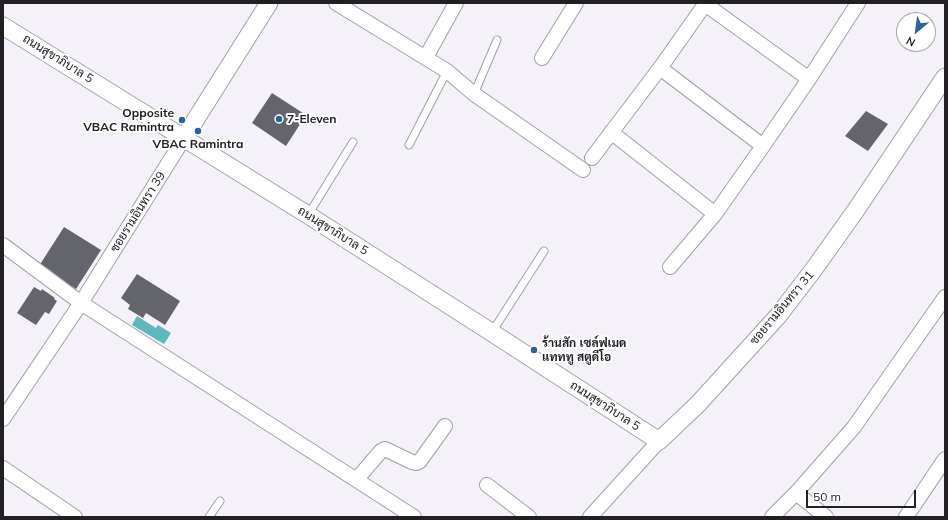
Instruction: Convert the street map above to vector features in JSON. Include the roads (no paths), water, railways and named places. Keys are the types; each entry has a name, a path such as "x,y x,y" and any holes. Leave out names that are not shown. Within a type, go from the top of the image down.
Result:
{"street":[{"name":"ซอยรามอินทรา 39","path":"3,419 81,303 269,3"},
{"path":"336,3 447,71 474,94 583,170"},
{"path":"426,57 456,3"},
{"path":"542,58 576,3"},
{"path":"670,267 715,214 809,80 858,3"},
{"path":"592,158 706,4 809,80"},
{"name":"ถนนสุขาภิบาล 5","path":"3,26 308,215 659,441"},
{"path":"660,68 763,146"},
{"name":"ซอยรามอินทรา 31","path":"590,517 659,441 698,404 778,316 856,210 945,77"},
{"path":"611,132 715,214"},
{"path":"3,245 81,303 414,517"},
{"path":"772,517 796,493 854,427 945,297"},
{"path":"356,480 381,451 385,449 412,462 416,463 420,461 445,426"},
{"path":"906,517 945,460"},
{"path":"3,468 75,517"},
{"path":"487,485 529,517"},
{"path":"796,493 826,517"}],"lane":[{"path":"474,94 497,40"},
{"path":"409,145 447,71"},
{"path":"308,215 353,142"},
{"path":"491,332 544,251"},
{"path":"209,517 220,502"}],"water":[{"path":"137,316 156,328 158,325 171,333 164,344 132,325"}],"place":[{"name":"7-Eleven","path":"279,119"},
{"name":"Opposite VBAC Ramintra","path":"182,120"},
{"name":"VBAC Ramintra","path":"198,131"},
{"name":"ร้านสัก เซล์ฟเมด แทททู สตูดีโอ","path":"534,350"}]}
